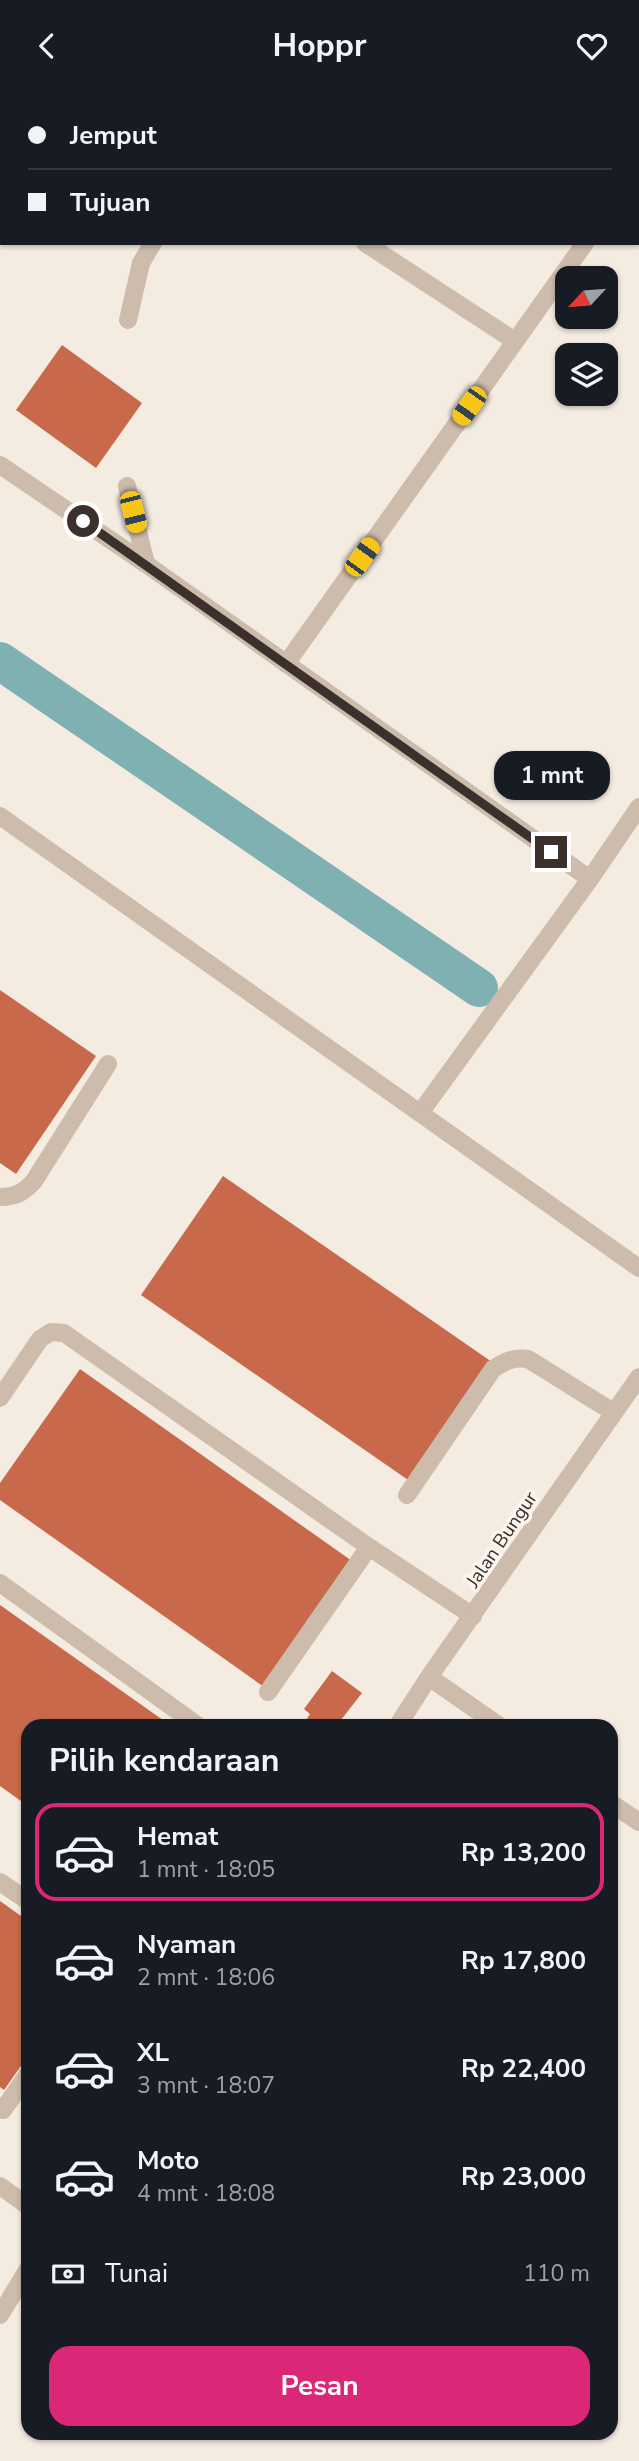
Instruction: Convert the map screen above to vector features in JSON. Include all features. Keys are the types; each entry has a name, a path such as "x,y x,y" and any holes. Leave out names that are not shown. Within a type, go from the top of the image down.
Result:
{"street":[{"path":"128,320 141,263 152,245"},
{"path":"368,245 515,341"},
{"path":"285,664 584,245"},
{"path":"0,465 146,564 590,879"},
{"path":"127,486 146,564"},
{"path":"420,1113 639,807"},
{"path":"0,816 639,1268"},
{"path":"0,1197 12,1197 24,1191 34,1181 108,1064"},
{"path":"0,1398 40,1339 51,1332 64,1333 369,1547 473,1616"},
{"path":"407,1495 493,1369 516,1357 528,1359 613,1412"},
{"name":"Jalan Bungur","path":"402,1719 639,1377"},
{"path":"268,1692 369,1547"},
{"path":"0,1583 189,1719"},
{"path":"429,1677 489,1719"},
{"path":"618,1808 639,1822"},
{"path":"0,1882 21,1896"},
{"path":"3,2110 21,2084"},
{"path":"0,2186 21,2201"},
{"path":"0,2315 21,2280"}],"building":[{"path":"62,345 142,403 96,468 16,410"},
{"path":"0,990 96,1056 16,1174 0,1163"},
{"path":"223,1176 492,1362 411,1482 141,1295"},
{"path":"80,1369 352,1561 264,1687 0,1500 0,1483"},
{"path":"0,1605 162,1719 21,1719 21,1801 0,1786"},
{"path":"332,1671 362,1693 342,1719 307,1719 310,1714 304,1709"},
{"path":"0,1901 21,1916 21,2066 4,2090 0,2087"}],"waterway":[{"path":"0,661 479,988"}],"route":[{"path":"83,521 551,852"}]}
